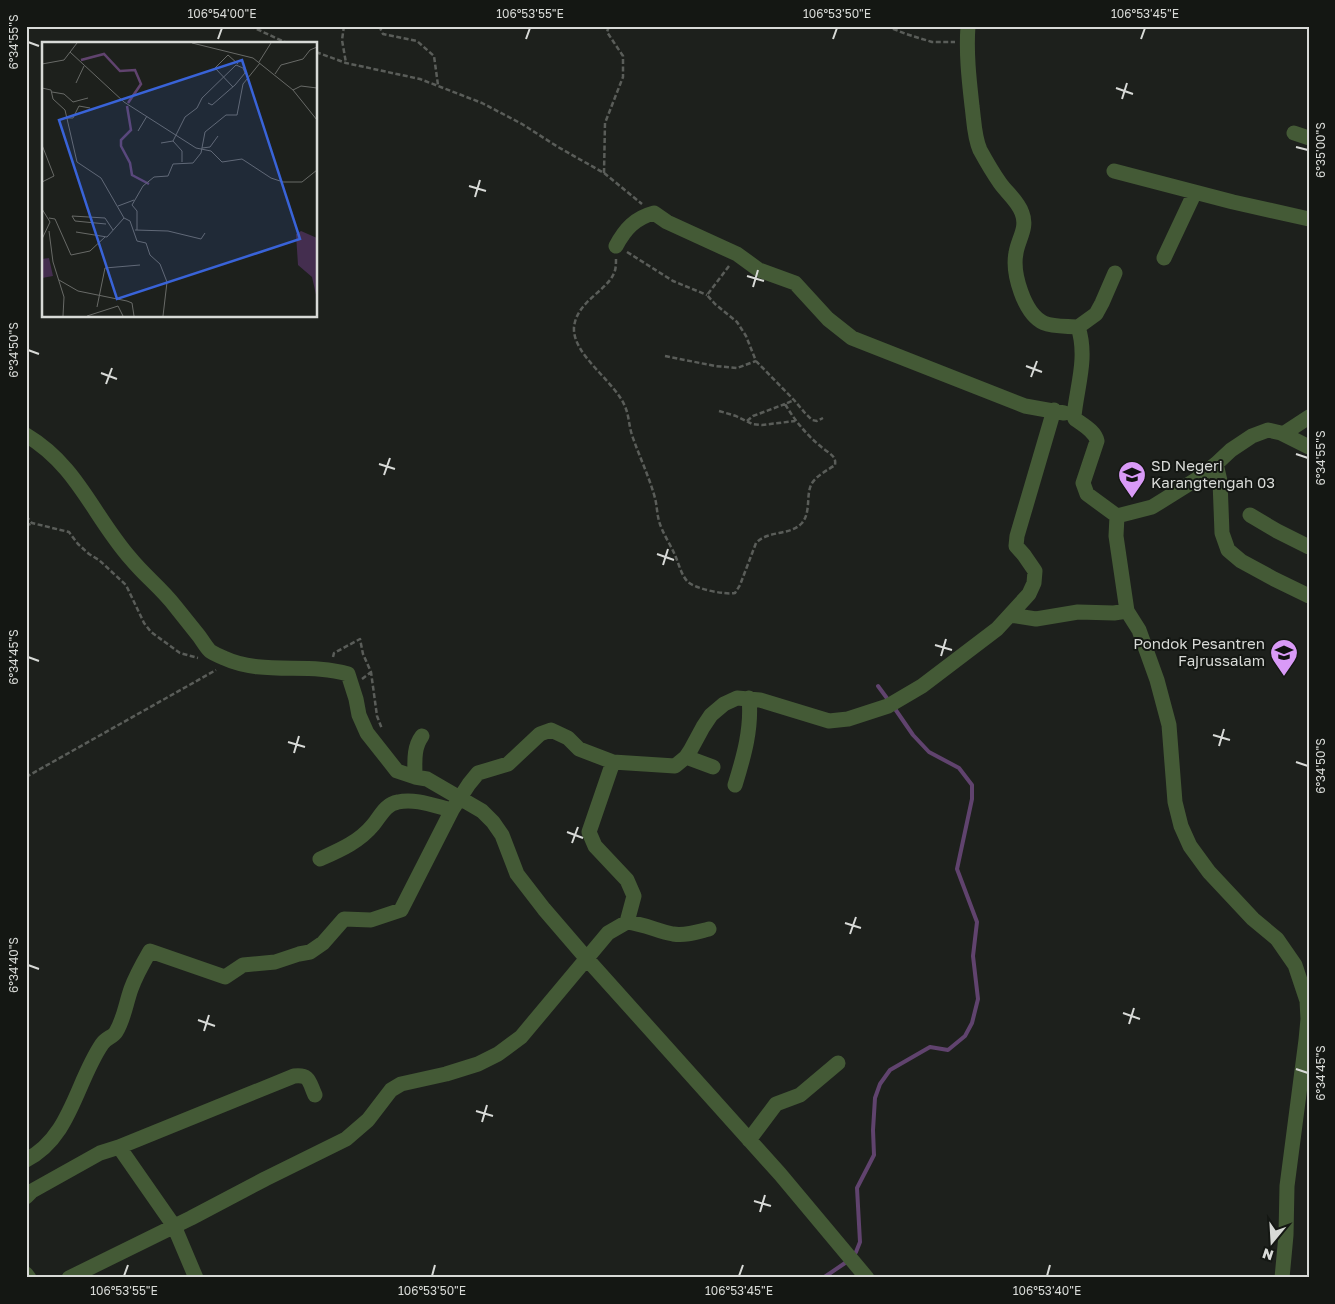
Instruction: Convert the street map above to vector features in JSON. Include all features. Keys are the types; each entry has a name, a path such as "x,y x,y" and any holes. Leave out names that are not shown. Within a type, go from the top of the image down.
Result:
{"street":[{"path":"968,26 967,42 974,120 980,149 1000,183 1022,211 1024,219 1025,226 1018,243 1015,263 1017,279 1026,306 1038,320 1045,324 1078,327 1096,314 1114,273"},
{"path":"1294,133 1309,138"},
{"path":"1114,171 1309,219"},
{"path":"1164,258 1195,192"},
{"path":"616,246 633,222 654,213 667,222 737,254 759,270 795,284 828,319 852,338 1025,406 1054,410 1074,416 1075,419 1096,436 1097,441 1083,483 1086,494 1117,516 1152,507 1196,479 1216,464 1230,450 1252,436 1268,430 1284,434 1309,446"},
{"path":"1074,416 1082,370 1081,337 1078,327"},
{"path":"27,1156 46,1147 54,1138 72,1107 78,1089 103,1042 116,1034 132,988 150,951 225,977 243,965 275,962 310,952 323,943 344,919 371,920 394,914 401,910 455,804 478,773 508,764 540,734 551,730 568,738 579,749 613,762 675,766 686,757 711,715 724,704 737,698 749,698 776,704 796,712 829,721 848,719 894,703 922,686 997,629 1029,594 1034,583 1035,571 1016,546 1017,536 1054,410"},
{"path":"1284,434 1309,417"},
{"path":"26,435 41,444 63,464 131,559 168,596 210,651 231,661 253,665 282,669 338,671 348,674 356,700 358,715 367,733 397,771 415,778 427,779 455,804"},
{"path":"1216,464 1220,481 1222,533 1228,550 1241,561 1309,596"},
{"path":"1250,515 1277,531 1309,546"},
{"path":"1117,516 1116,536 1127,611 1139,630 1157,680 1169,726 1175,802 1181,826 1190,846 1209,872 1253,919 1277,939 1287,952 1298,971 1307,1001 1306,1040 1287,1186 1286,1235 1282,1278"},
{"path":"1010,614 1036,619 1078,612 1114,613 1127,611"},
{"path":"735,785 749,730 751,714 749,698"},
{"path":"415,778 415,750 417,742 422,736"},
{"path":"686,757 713,767"},
{"path":"613,762 589,832 595,846 627,880 634,896 627,922"},
{"path":"320,859 352,844 372,826 385,808 395,802 455,804 482,811 502,835 517,874 587,959 749,1140 868,1278"},
{"path":"69,1278 346,1139 368,1120 391,1090 401,1084 446,1074 478,1064 498,1054 520,1037 608,932 627,922 651,926 673,934 688,934 709,929"},
{"path":"749,1140 776,1104 800,1095 838,1063"},
{"path":"26,1197 32,1191 100,1153 119,1148 294,1076 303,1075 307,1077 315,1095"},
{"path":"119,1148 174,1226 196,1278"},
{"path":"26,1274 28,1278"}],"path":[{"path":"250,26 284,42"},
{"path":"344,26 342,40 346,63"},
{"path":"379,26 383,34 417,41 434,56 438,85"},
{"path":"604,173 605,123 623,77 623,56 607,32 609,26"},
{"path":"886,26 932,42 967,42"},
{"path":"318,53 346,63 396,73 438,85 494,109 604,173 654,213"},
{"path":"786,404 795,421 804,432 833,456 836,460 835,465 811,484 807,513 803,522 795,528 761,538 756,543 740,586 735,593 722,593 689,583 683,576 658,519 656,500 632,436 626,408 616,391 580,348 574,328 578,316 590,298 614,275 616,268 616,246 638,257 673,281 707,295 737,322 746,336 756,361 812,420 817,421 823,418"},
{"path":"707,295 737,254"},
{"path":"665,356 715,366 737,368 756,361"},
{"path":"747,421 753,416 794,400"},
{"path":"719,410 752,424 762,425 795,421"},
{"path":"26,516 32,523 69,532 89,554 99,560 126,585 144,623 151,632 180,653 200,659"},
{"path":"26,526 32,523"},
{"path":"26,777 222,666"}],"waterway":[{"path":"878,686 889,701"},
{"path":"853,1256 860,1242 857,1188 874,1155 875,1098 880,1084 890,1070 930,1047 948,1050 965,1036 972,1023 978,999 973,956 977,922 957,869 972,799 972,785 959,768 929,752 913,735 893,706"},
{"path":"823,1278 848,1261"}],"place":[{"name":"SD Negeri Karangtengah 03","path":"1132,499"},
{"name":"Pondok Pesantren Fajrussalam","path":"1284,677"}]}
